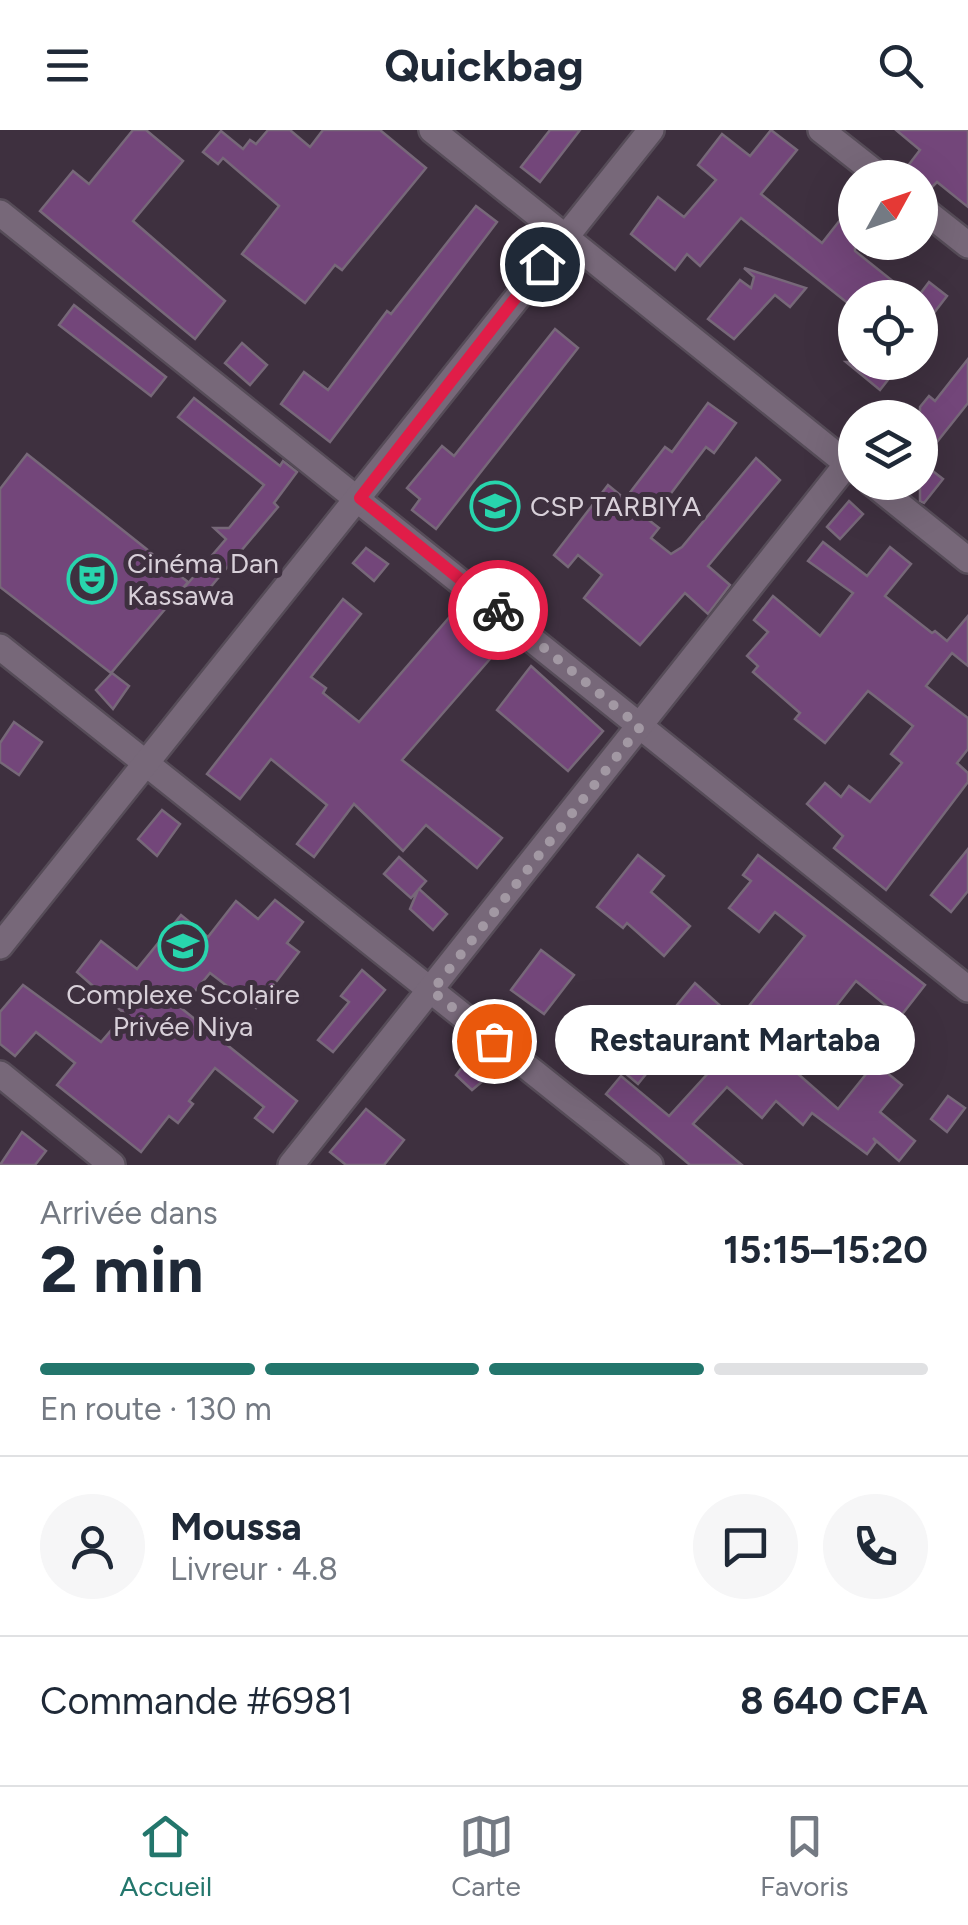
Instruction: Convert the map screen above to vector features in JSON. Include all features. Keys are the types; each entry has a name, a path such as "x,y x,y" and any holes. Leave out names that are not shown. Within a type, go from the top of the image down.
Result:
{"street":[{"path":"432,130 838,456"},
{"path":"0,946 651,130"},
{"path":"821,130 859,160"},
{"path":"0,214 360,498 968,989"},
{"path":"938,222 968,245"},
{"path":"291,1165 838,483"},
{"path":"893,500 968,560"},
{"path":"0,647 650,1165"},
{"path":"0,1074 112,1165"}],"building":[{"path":"133,130 146,130 183,161 133,221 225,301 195,339 40,211 73,171 89,184"},
{"path":"268,130 290,130 310,147 323,130 380,130 426,168 342,270 335,265 305,303 242,254 279,206 223,158 218,164 203,152 221,131 243,149 250,140 256,144"},
{"path":"550,130 580,130 540,182 521,167"},
{"path":"771,130 797,150 761,194 822,243 838,223 838,260 866,260 891,280 838,280 838,295 741,218 700,266 687,254 675,270 631,234 658,197 684,217 716,180 698,165 722,134 750,156"},
{"path":"896,130 968,130 968,207 938,183 938,160 912,160 920,150"},
{"path":"476,206 497,222 330,442 281,404 304,372 328,390 387,311 391,314"},
{"path":"744,268 806,288 790,307 775,295 734,339 708,319 740,280 751,288 754,277"},
{"path":"938,289 947,296 938,308"},
{"path":"74,305 166,377 151,396 59,325"},
{"path":"555,329 578,348 436,529 412,510 420,499 407,488 442,446 454,456"},
{"path":"242,343 267,365 250,385 225,363"},
{"path":"968,359 968,403 938,441 936,400"},
{"path":"868,380 888,380 880,390"},
{"path":"194,398 280,466 283,461 297,472 274,503 278,507 198,602 183,589 226,539 214,528 229,528 264,485 178,417"},
{"path":"708,403 736,423 714,453 706,447 650,521 659,528 651,538 671,554 682,547 756,458 780,480 708,566 730,585 708,614 685,593 640,645 584,598 602,575 578,555 568,567 554,555 608,485 625,499 665,447 672,452"},
{"path":"27,454 188,582 111,673 0,587 0,489"},
{"path":"849,501 863,514 840,539 827,527"},
{"path":"823,542 867,576 890,547 911,564 885,596 947,641 968,616 968,666 952,653 926,686 968,718 968,749 957,763 968,773 968,782 886,890 834,848 843,836 807,804 825,783 841,797 849,786 870,802 902,763 891,754 913,726 868,691 825,743 795,719 800,713 753,672 758,666 747,656 768,632 754,620 773,596 820,636 853,593 808,561"},
{"path":"366,548 388,564 374,581 353,563"},
{"path":"343,599 361,614 311,677 326,688 323,693 359,722 453,613 497,651 402,760 502,838 477,868 426,825 403,851 354,804 314,857 297,844 327,805 271,759 240,799 207,774"},
{"path":"531,666 603,731 568,771 497,710"},
{"path":"112,673 129,686 113,709 96,690"},
{"path":"14,722 42,742 19,775 0,762 0,743"},
{"path":"162,810 180,824 157,856 138,839"},
{"path":"968,849 968,891 951,912 931,895"},
{"path":"638,855 664,876 651,892 690,926 664,956 627,923 623,928 597,907"},
{"path":"758,855 925,985 900,1017 856,981 789,1066 838,1109 875,1063 902,1085 880,1112 915,1141 899,1161 873,1138 876,1142 867,1154 812,1113 803,1125 776,1101 762,1118 727,1087 693,1124 742,1165 690,1165 606,1094 621,1076 669,1116 730,1049 693,1016 638,1084 597,1049 611,1032 637,1054 695,983 737,1021 805,936 775,912 759,932 729,908 751,881 743,875"},
{"path":"399,857 426,881 419,889 447,914 433,930 410,909 418,890 411,898 384,874"},
{"path":"275,900 303,922 287,943 299,952 256,1008 210,973 181,1008 297,1101 273,1132 255,1118 264,1107 215,1068 189,1101 193,1104 178,1123 169,1116 141,1152 57,1085 75,1063 36,1032 15,1056 0,1044 0,1012 23,985 101,1042 125,1014 77,972 101,941 137,969 181,915 208,937 236,901 258,919"},
{"path":"541,950 574,975 544,1014 511,990"},
{"path":"362,970 385,990 333,1052 318,1040 349,1002 341,996"},
{"path":"469,1058 490,1075 472,1090 456,1075"},
{"path":"948,1096 965,1108 947,1132 931,1119"},
{"path":"366,1109 404,1140 384,1165 346,1165 330,1152"},
{"path":"22,1132 46,1151 35,1165 0,1165"}],"way so far":[{"path":"494,1041 432,991 640,727 498,610"}],"place":[{"name":"CSP TARBIYA","path":"495,506"},
{"name":"Cinéma Dan Kassawa","path":"92,579"},
{"name":"Complexe Scolaire Privée Niya","path":"183,946"},
{"name":"Restaurant Martaba","path":"494,1041"}],"route":[{"path":"498,610 360,498 542,264"}]}
